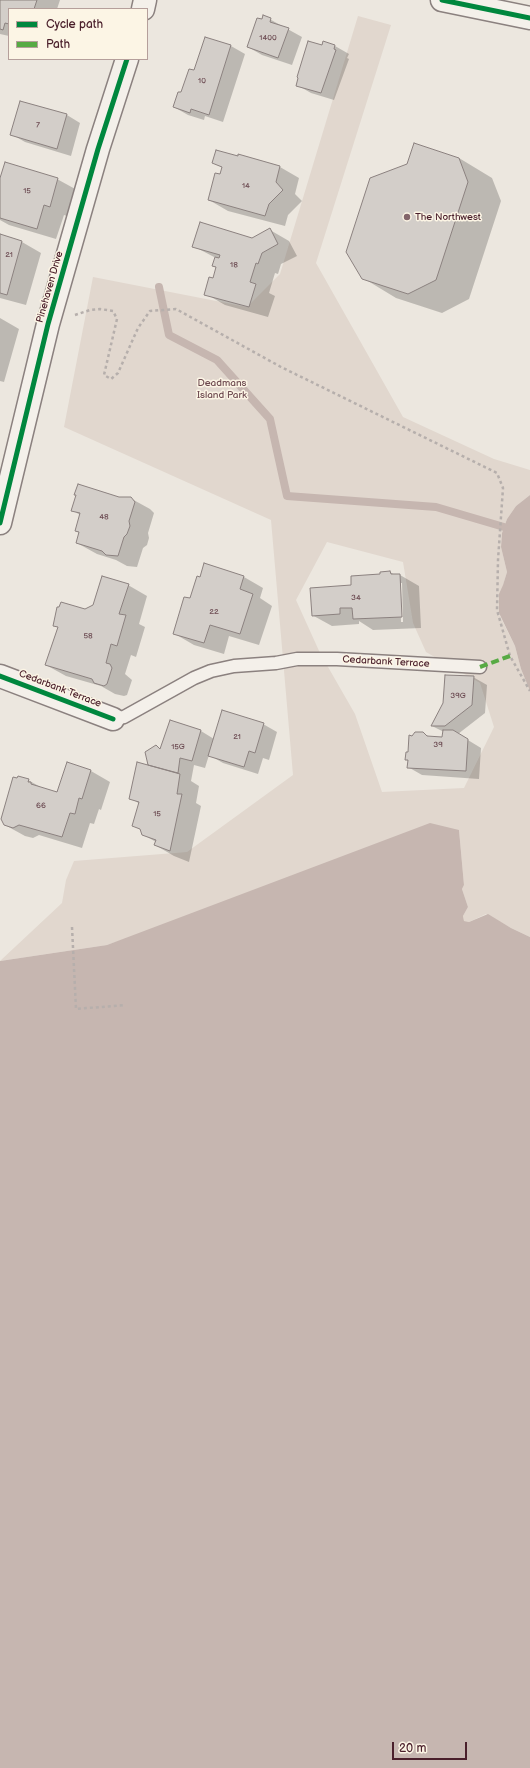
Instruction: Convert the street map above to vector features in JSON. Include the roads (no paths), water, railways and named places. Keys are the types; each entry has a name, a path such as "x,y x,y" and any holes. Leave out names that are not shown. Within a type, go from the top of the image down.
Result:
{"street":[{"path":"442,0 530,18"},
{"name":"Pinehaven Drive","path":"0,523 48,324 98,149 128,60"},
{"name":"Cedarbank Terrace","path":"0,676 113,718"}],"lane":[{"name":"Cedarbank Terrace","path":"113,718 124,717 194,678 212,671 234,666 276,663 297,659 337,659 480,667"}],"waterway":[{"path":"159,287 169,335 217,360 270,419 287,496 436,507 504,527"}],"place":[{"name":"The Northwest","path":"407,217"}],"park label":[{"name":"Deadmans Island Park","path":"222,388"}]}
